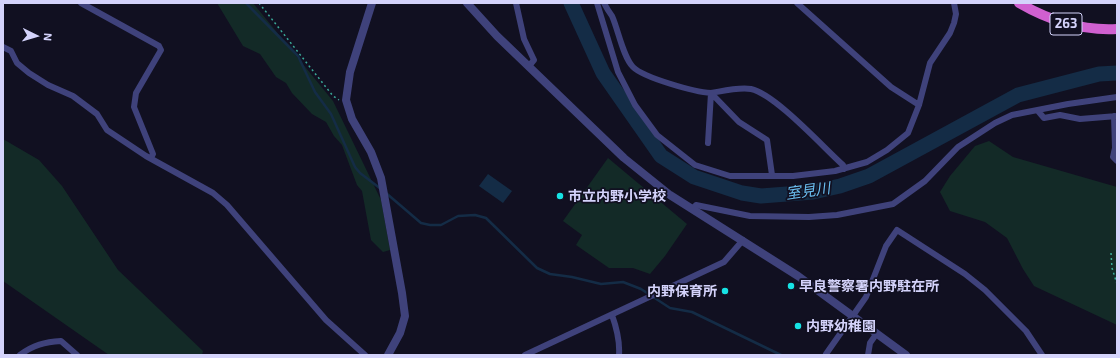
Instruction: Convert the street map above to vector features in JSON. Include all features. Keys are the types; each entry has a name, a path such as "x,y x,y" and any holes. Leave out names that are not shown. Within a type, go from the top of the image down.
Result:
{"highway":[{"name":"263","path":"1019,3 1042,16 1061,23 1097,29 1117,29"}],"street":[{"path":"81,3 159,46 161,50 136,93 134,107 153,154 151,158"},
{"path":"372,3 350,72 346,100 352,119 374,158 381,178 405,316 400,333 388,355"},
{"path":"467,3 498,36 624,158 692,209 798,276 906,355"},
{"path":"516,3 524,39 534,60 529,66"},
{"path":"597,3 618,72 635,105 657,135 695,165 730,176 793,176 844,169 867,162 887,150 908,133 919,105 930,63 950,32 954,23 956,14 954,3"},
{"path":"604,3 612,17 622,44 633,67 650,77 699,92 711,93 731,89 751,89 773,99 843,165 844,169"},
{"path":"797,3 891,88 919,105"},
{"path":"3,47 11,51 17,63 29,73 73,96 97,114 107,130 151,158 213,193 227,205 326,320 365,355"},
{"path":"711,93 739,122 767,140 772,175"},
{"path":"708,143 711,93"},
{"path":"692,209 696,205 750,216 809,217 837,215 893,204 925,181 958,147 995,123 1012,115 1068,104 1117,97"},
{"path":"1038,111 1044,118 1060,115 1080,119 1116,116 1115,148 1113,157 1117,161"},
{"path":"826,354 866,297 886,246 897,230 965,274 985,290 1026,331 1042,355"},
{"path":"525,355 724,262 743,240"},
{"path":"612,315 617,329 620,345 618,355"},
{"path":"868,355 870,344 877,333"},
{"path":"20,355 32,347 47,342 61,341 77,355"}],"path":[{"path":"258,3 333,96 341,101 346,100"},
{"path":"1111,253 1112,268 1117,284"}],"green space":[{"path":"217,3 253,3 333,101 381,200 390,250 383,252 371,240 362,191 357,185 342,145 334,136 326,122 312,114 292,93 286,83 276,77 260,54 243,46"},
{"path":"3,139 39,160 62,186 118,270 203,351 202,355 109,355 3,281"},
{"path":"989,141 1013,157 1117,187 1117,325 1034,286 1023,269 1007,238 985,222 950,211 940,192 950,176 975,146"},
{"path":"608,158 687,224 665,256 650,274 633,268 609,268 576,245 582,235 563,221"}],"water":[{"path":"488,174 512,191 503,203 479,186"}],"waterway":[{"path":"246,3 298,56 315,92 331,114 355,167 360,173 381,189"},
{"name":"室見川","path":"571,3 603,73 661,156 694,177 742,193 761,196 813,192 840,186 869,176 1018,95 1099,74 1117,73"},
{"path":"386,193 421,223 441,225 458,216 475,215 486,218 537,268 550,274 572,277 601,284 623,282 641,289 670,308 692,312 781,355"}],"place":[{"name":"市立内野小学校","path":"560,196"},
{"name":"早良警察署内野駐在所","path":"791,286"},
{"name":"内野保育所","path":"725,291"},
{"name":"内野幼稚園","path":"798,326"}]}
